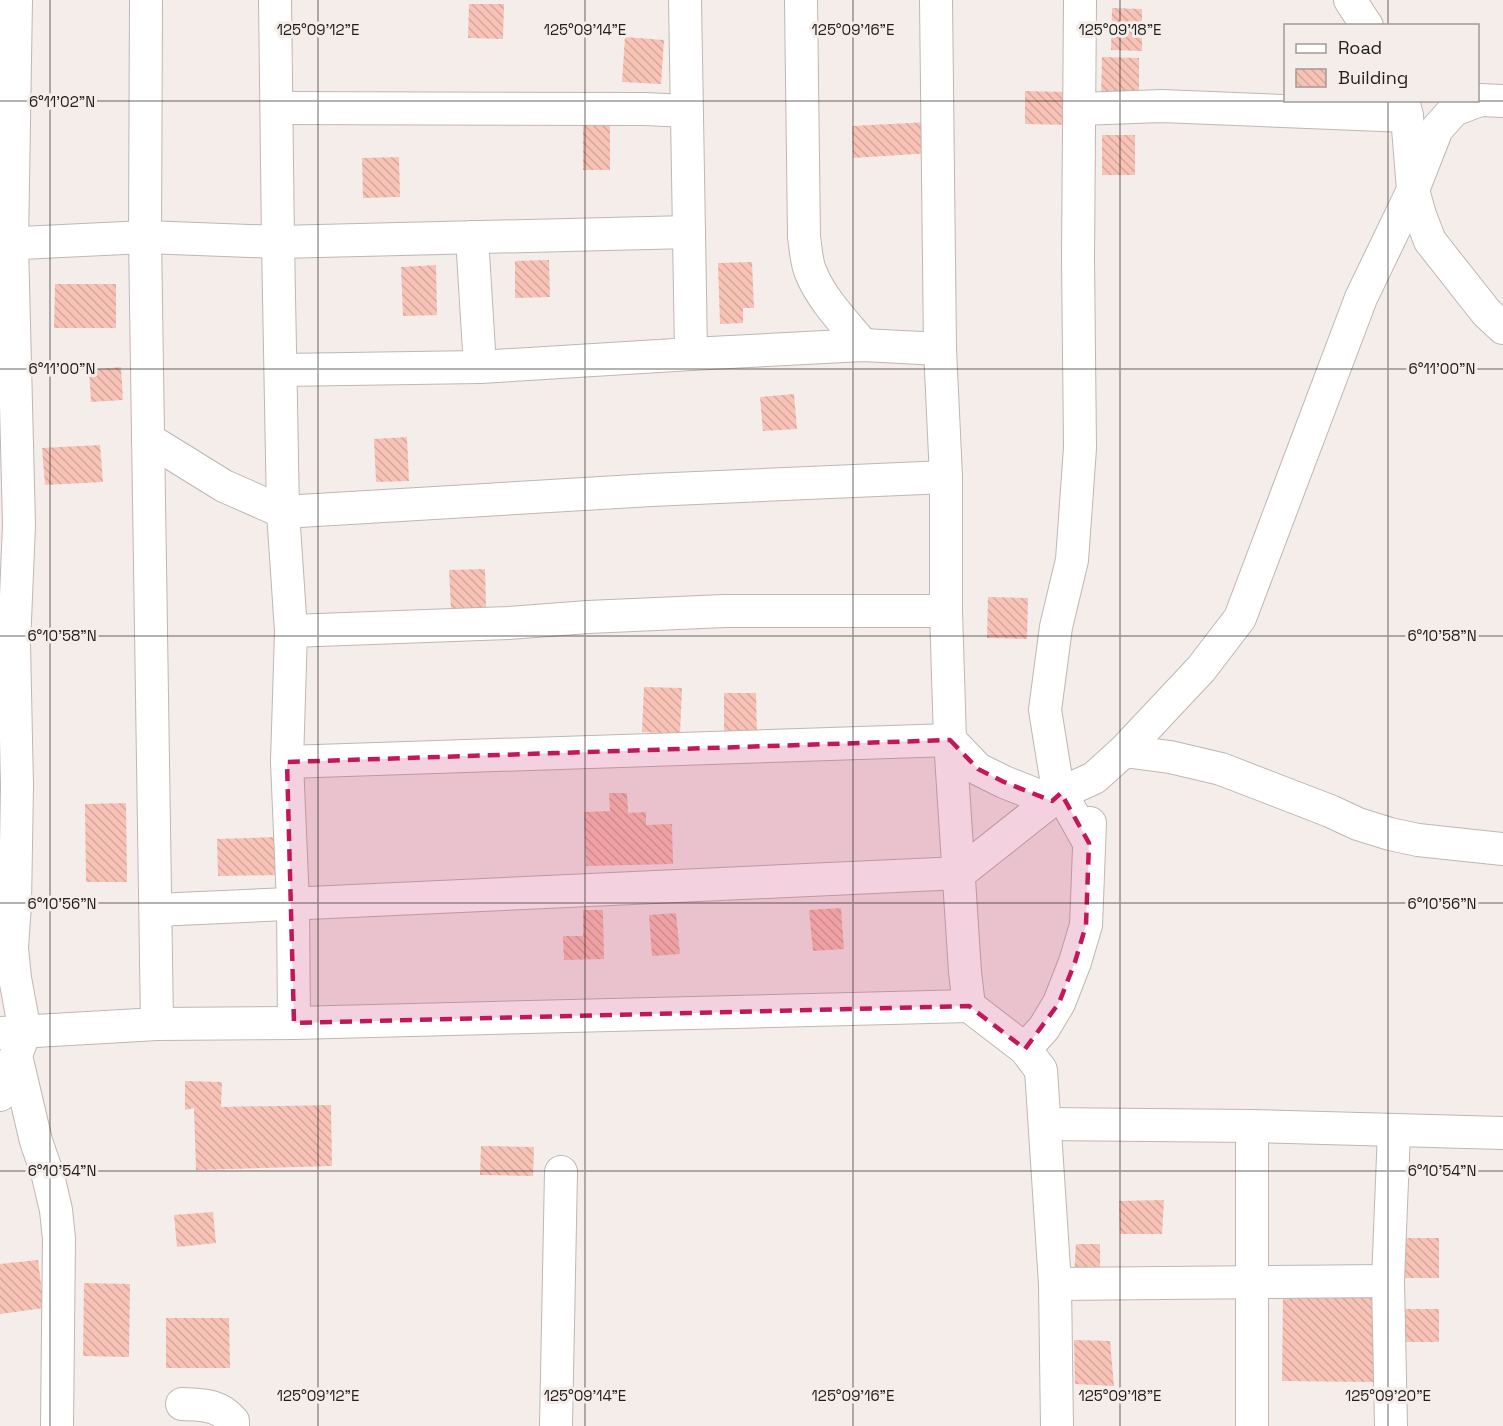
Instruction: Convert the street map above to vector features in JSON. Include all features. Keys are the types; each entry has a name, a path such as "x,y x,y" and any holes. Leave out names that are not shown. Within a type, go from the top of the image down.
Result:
{"street":[{"path":"16,0 6,244 19,525 7,644 17,786 12,948 15,978 14,1040 36,1141 56,1210 59,1239 57,1426"},
{"path":"146,0 145,237 157,1024"},
{"path":"275,0 283,512 291,631 287,762 293,903 294,1023"},
{"path":"685,0 691,354"},
{"path":"801,0 806,256 810,273 822,294 863,345"},
{"path":"936,0 940,349 946,477 946,611 950,740 969,1006"},
{"path":"1080,0 1078,258 1080,448 1073,553 1056,627 1045,710 1057,797 1089,843"},
{"path":"1350,0 1366,24"},
{"path":"156,910 960,873 1057,797 1094,778 1124,751 1201,669 1240,618 1361,298 1413,190 1437,129 1454,110 1487,101"},
{"path":"1079,108 1162,106 1405,108 1413,190 1430,241 1486,312 1503,328"},
{"path":"278,108 687,111"},
{"path":"6,244 145,237 278,242 689,232"},
{"path":"472,237 480,367"},
{"path":"281,370 480,367 863,345 940,349"},
{"path":"148,439 224,486 283,512 639,491 946,477"},
{"path":"291,631 508,623 724,611 946,611"},
{"path":"287,762 950,740 978,769 1004,782 1057,797"},
{"path":"1124,751 1170,757 1221,769 1321,807 1358,824 1390,834 1418,840 1503,849"},
{"path":"1025,1049 1044,1028 1059,1003 1086,925 1094,778"},
{"path":"14,1040 157,1024 294,1023 969,1006 1025,1049 1041,1070 1055,1284 1057,1426"},
{"path":"0,1095 14,1040"},
{"path":"1045,1124 1252,1126 1503,1133"},
{"path":"1252,1126 1252,1426"},
{"path":"1391,1426 1388,1281 1394,1131"},
{"path":"556,1426 561,1172"},
{"path":"1055,1284 1388,1281"},
{"path":"182,1404 212,1406 225,1412 233,1421 233,1426"}],"highlighted area":[{"path":"950,740 978,769 1004,782 1052,801 1061,793 1089,843 1086,925 1075,962 1059,1003 1025,1049 969,1006 294,1023 287,762"}],"building":[{"path":"469,4 504,4 503,39 468,38"},
{"path":"1112,8 1142,9 1142,51 1111,50"},
{"path":"625,37 664,40 661,84 622,82"},
{"path":"1102,57 1139,58 1139,98 1101,98"},
{"path":"1025,91 1068,92 1068,125 1025,124"},
{"path":"583,121 610,121 610,170 583,170"},
{"path":"930,122 931,153 853,158 852,126"},
{"path":"1102,135 1135,135 1135,175 1102,175"},
{"path":"399,157 400,197 363,198 362,158"},
{"path":"549,260 550,297 515,298 515,261"},
{"path":"752,262 754,308 743,308 743,323 720,324 718,263"},
{"path":"436,265 437,315 403,316 401,267"},
{"path":"55,284 116,284 116,328 54,328"},
{"path":"121,367 123,400 91,402 89,370"},
{"path":"794,394 797,429 763,431 760,397"},
{"path":"407,437 409,481 376,482 374,439"},
{"path":"100,445 103,482 45,485 42,448"},
{"path":"485,569 486,608 451,609 449,570"},
{"path":"988,597 1028,598 1027,639 987,638"},
{"path":"644,687 682,688 680,734 642,732"},
{"path":"724,693 756,693 757,735 724,735"},
{"path":"609,793 627,793 628,813 646,812 646,825 672,824 673,864 586,866 584,812 610,811"},
{"path":"126,803 127,882 86,882 85,804"},
{"path":"275,837 276,875 218,876 217,839"},
{"path":"841,908 844,949 813,951 809,910"},
{"path":"583,910 603,910 604,959 564,960 563,936 583,936"},
{"path":"676,913 680,954 652,956 649,915"},
{"path":"185,1081 222,1082 221,1107 331,1105 332,1166 196,1170 194,1108 185,1110"},
{"path":"481,1146 534,1147 533,1176 480,1175"},
{"path":"1164,1200 1162,1234 1120,1234 1119,1201"},
{"path":"213,1212 216,1243 177,1247 174,1215"},
{"path":"1398,1238 1439,1238 1439,1278 1398,1278"},
{"path":"1076,1244 1100,1244 1100,1277 1074,1277"},
{"path":"38,1260 44,1308 0,1314 0,1264"},
{"path":"84,1283 130,1284 129,1357 83,1356"},
{"path":"1283,1292 1374,1294 1373,1382 1282,1381"},
{"path":"1393,1309 1439,1309 1439,1342 1393,1342"},
{"path":"166,1318 229,1318 230,1368 166,1368"},
{"path":"1074,1340 1110,1341 1114,1386 1075,1384"}]}
